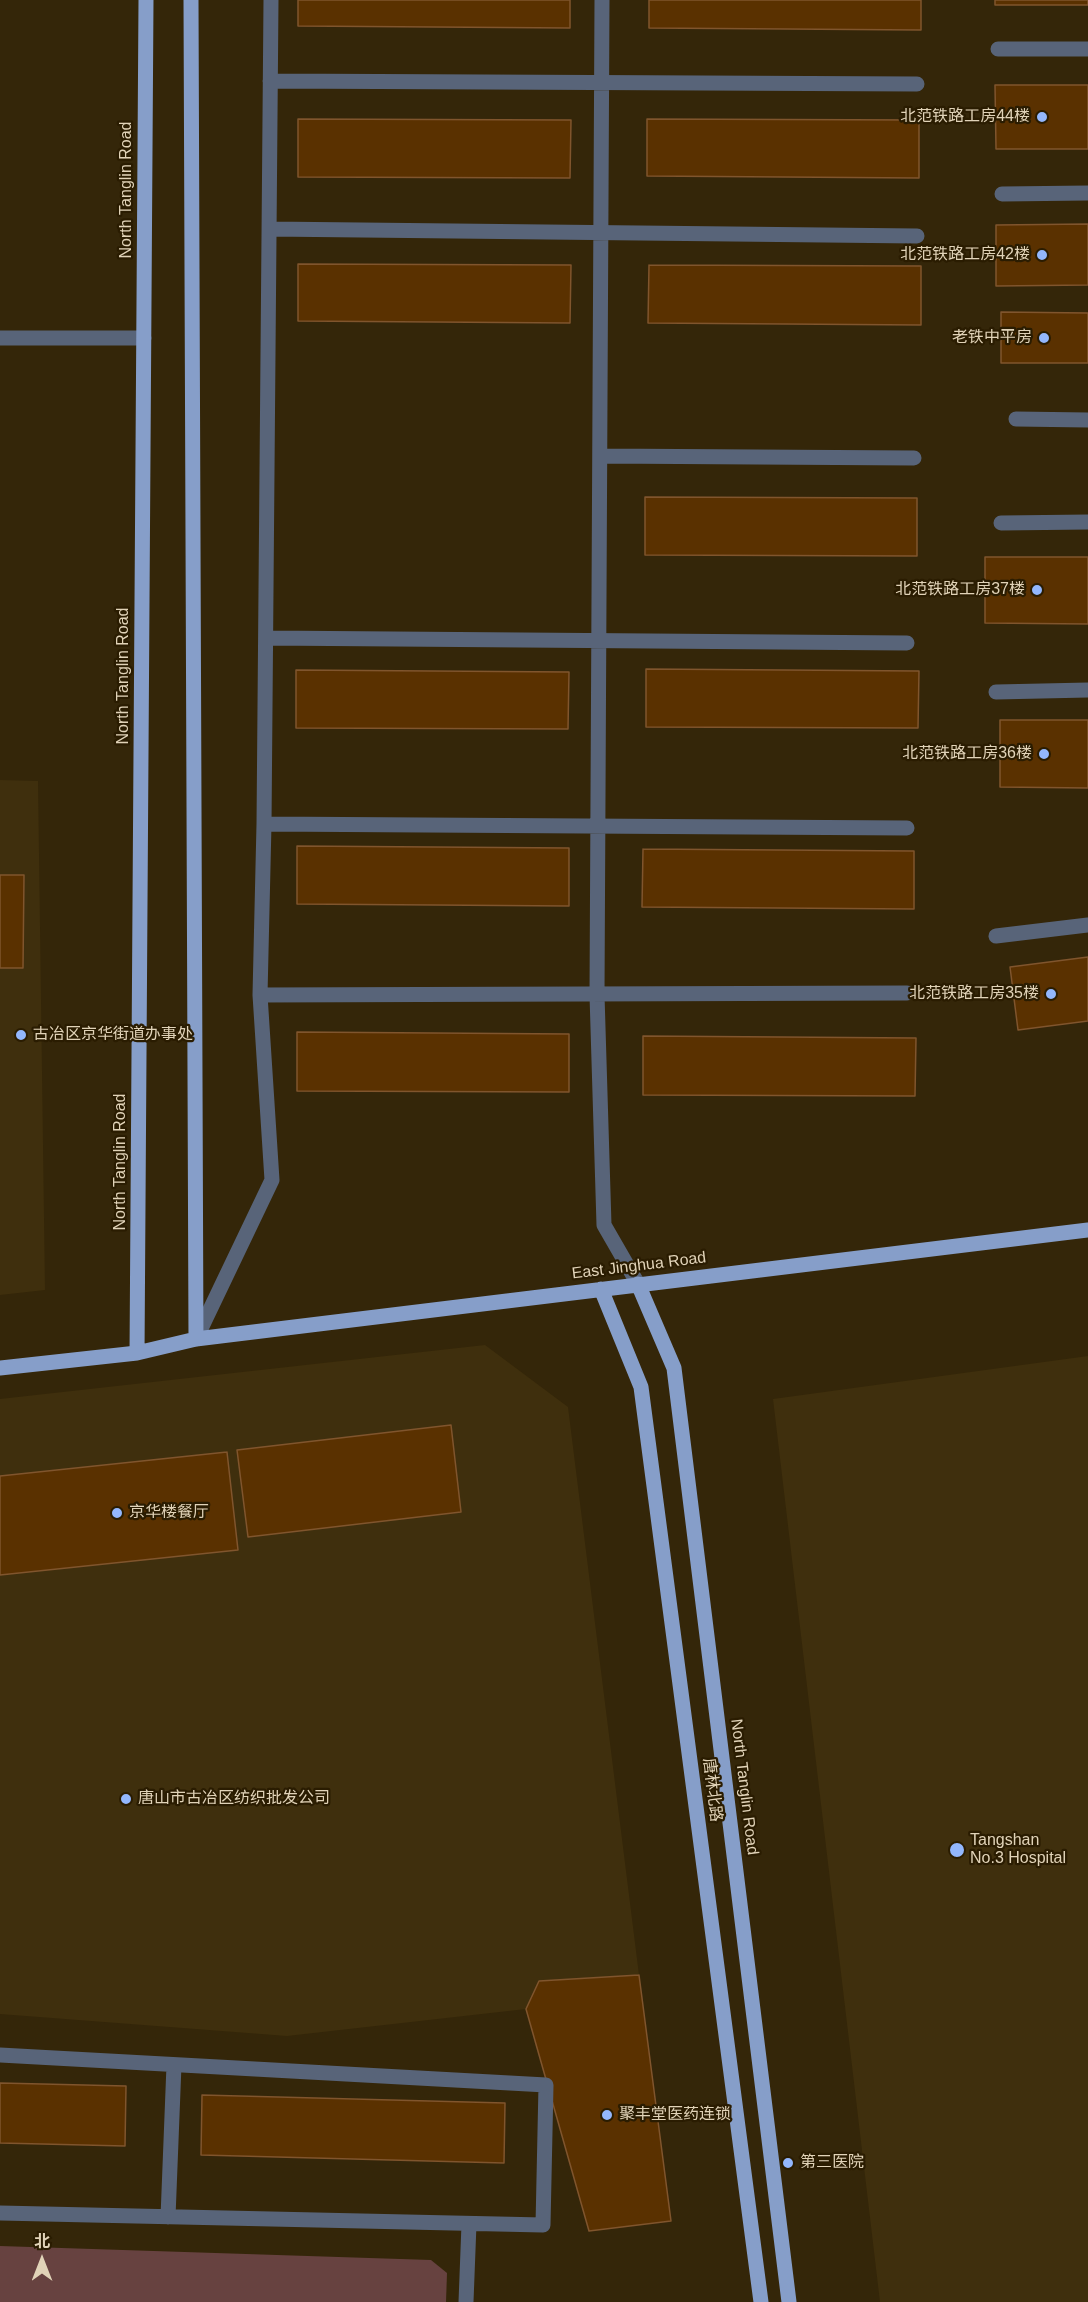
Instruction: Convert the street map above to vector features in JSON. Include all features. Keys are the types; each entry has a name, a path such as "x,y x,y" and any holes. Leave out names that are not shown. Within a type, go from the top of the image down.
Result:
{"main road":[{"name":"North Tanglin Road","path":"137,1353 146,0"},
{"path":"191,0 196,1339"},
{"name":"East Jinghua Road","path":"0,1368 137,1353 196,1339 1088,1230"},
{"name":"North Tanglin Road","path":"638,1284 674,1368 789,2302"},
{"name":"唐林北路","path":"601,1289 641,1387 761,2302"}],"street":[{"path":"196,1339 272,1180 260,995 264,824 271,0"},
{"path":"602,0 597,995 604,1225 638,1284"},
{"path":"998,49 1088,49"},
{"path":"270,81 917,84"},
{"path":"1002,194 1088,193"},
{"path":"269,229 917,236"},
{"path":"0,338 144,338"},
{"path":"1016,419 1088,420"},
{"path":"600,456 914,458"},
{"path":"1001,523 1088,522"},
{"path":"266,638 907,643"},
{"path":"996,692 1088,690"},
{"path":"264,824 907,828"},
{"path":"996,936 1088,925"},
{"path":"260,995 907,993"},
{"path":"0,2055 546,2085 543,2225 0,2213"},
{"path":"168,2217 174,2065"},
{"path":"466,2302 469,2224"}],"shaded area":[{"name":"古冶区京华街道办事处","path":"0,780 38,781 45,1290 0,1295"},
{"path":"485,1345 568,1407 639,1975 540,1981 526,2009 287,2036 0,2014 0,1399"},
{"name":"Tangshan No.3 Hospital","path":"1088,1356 1088,2302 880,2302 773,1399"},
{"path":"0,2246 431,2260 447,2273 446,2302 0,2302"}],"building":[{"path":"298,0 570,0 570,28 298,26"},
{"path":"649,0 921,0 921,30 649,28"},
{"path":"995,0 1088,0 1088,5 995,5"},
{"name":"北范铁路工房44楼","path":"995,85 1088,85 1088,149 996,149"},
{"path":"298,119 571,120 570,178 298,177"},
{"path":"647,119 919,120 919,178 647,176"},
{"name":"北范铁路工房42楼","path":"1088,224 1088,285 996,286 996,225"},
{"path":"298,264 571,265 570,323 298,321"},
{"path":"649,265 921,266 921,325 648,323"},
{"name":"老铁中平房","path":"1001,312 1088,313 1088,363 1001,363"},
{"path":"645,497 917,498 917,556 645,555"},
{"name":"北范铁路工房37楼","path":"985,557 1088,557 1088,624 985,623"},
{"path":"646,669 919,671 918,728 646,727"},
{"path":"296,670 569,672 568,729 296,728"},
{"name":"北范铁路工房36楼","path":"1000,720 1088,720 1088,788 1000,787"},
{"path":"297,846 569,848 569,906 297,904"},
{"path":"643,849 914,851 914,909 642,907"},
{"path":"0,875 24,875 23,968 0,968"},
{"name":"北范铁路工房35楼","path":"1088,957 1088,1021 1018,1030 1010,967"},
{"path":"297,1032 569,1034 569,1092 297,1091"},
{"path":"643,1036 916,1038 915,1096 643,1095"},
{"path":"451,1425 461,1512 248,1537 237,1450"},
{"name":"京华楼餐厅","path":"227,1452 238,1550 0,1575 0,1476"},
{"name":"聚丰堂医药连锁","path":"639,1975 671,2221 589,2231 526,2009 539,1981"},
{"path":"0,2083 126,2086 125,2146 0,2143"},
{"path":"202,2095 505,2103 504,2163 201,2155"}],"place":[{"name":"北范铁路工房44楼","path":"1042,117"},
{"name":"北范铁路工房42楼","path":"1042,255"},
{"name":"老铁中平房","path":"1044,338"},
{"name":"北范铁路工房37楼","path":"1037,590"},
{"name":"北范铁路工房36楼","path":"1044,754"},
{"name":"北范铁路工房35楼","path":"1051,994"},
{"name":"古冶区京华街道办事处","path":"21,1035"},
{"name":"京华楼餐厅","path":"117,1513"},
{"name":"唐山市古冶区纺织批发公司","path":"126,1799"},
{"name":"Tangshan No.3 Hospital","path":"957,1850"},
{"name":"聚丰堂医药连锁","path":"607,2115"},
{"name":"第三医院","path":"788,2163"}]}
